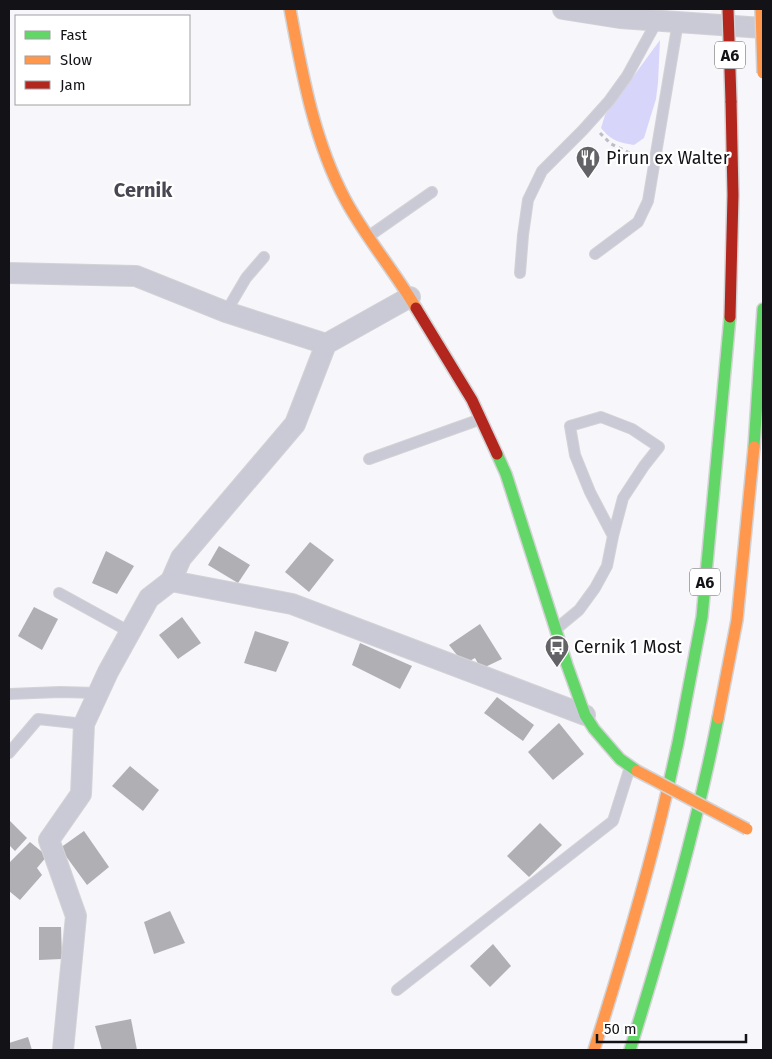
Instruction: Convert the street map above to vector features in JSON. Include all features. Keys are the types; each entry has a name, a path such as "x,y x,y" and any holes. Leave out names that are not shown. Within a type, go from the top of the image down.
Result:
{"main road":[{"path":"290,9 303,73 326,158 345,199 368,237 410,297 482,418 506,474 585,715 594,729 620,759 751,831"},
{"name":"A6","path":"594,1050 616,982 656,841 678,743 702,617 730,311 733,195 728,9"},
{"name":"A6","path":"761,9 763,73"},
{"path":"715,18 716,36"},
{"path":"718,63 731,98"},
{"name":"A6","path":"630,1050 650,986 689,844 712,748 737,620 754,444 763,309"}],"street":[{"path":"562,9 616,13 657,21 763,28"},
{"path":"9,273 136,276 226,312 326,344"},
{"path":"64,1050 76,916 49,840 81,794 84,724 98,693 149,598 171,581 181,558 295,424 326,344 410,297"},
{"path":"171,581 292,604 585,715"}],"lane":[{"path":"520,273 522,235 528,200 542,172 609,100 627,76 657,21"},
{"path":"595,254 638,222 648,201 678,22"},
{"path":"368,237 432,192"},
{"path":"226,312 246,278 264,257"},
{"path":"556,630 579,610 595,588 607,566 612,536 623,498 659,447 632,429 601,417 570,426 575,455 590,492 612,536"},
{"path":"369,459 482,418"},
{"path":"59,593 130,632"},
{"path":"9,694 98,693"},
{"path":"9,753 38,719 84,724"},
{"path":"397,990 613,821 634,768"}],"path":[{"path":"594,118 596,128 602,136 611,144 630,153"}],"shaded area":[{"path":"660,40 656,99 644,138 634,145 615,140 608,136 601,128 605,115"}],"building":[{"path":"310,542 334,560 309,592 285,572"},
{"path":"219,546 250,565 238,583 208,565"},
{"path":"106,551 134,566 117,594 92,583"},
{"path":"34,607 58,619 42,650 18,636"},
{"path":"182,617 201,643 178,659 159,635"},
{"path":"480,624 502,659 481,669 475,658 464,664 449,645"},
{"path":"255,631 289,642 276,672 244,663"},
{"path":"360,643 412,666 400,689 352,665"},
{"path":"497,697 534,725 523,741 484,713"},
{"path":"559,723 584,754 553,780 528,752"},
{"path":"130,766 159,790 143,811 112,786"},
{"path":"9,820 27,838 15,851 9,845"},
{"path":"540,823 562,845 529,877 507,856"},
{"path":"84,831 109,867 87,885 60,848"},
{"path":"30,842 47,856 37,868 42,875 20,900 9,891 9,863"},
{"path":"170,911 185,943 154,954 144,922"},
{"path":"39,927 61,927 62,959 39,960"},
{"path":"493,944 511,966 490,987 470,966"},
{"path":"131,1019 137,1050 102,1050 95,1026"},
{"path":"28,1037 32,1050 9,1050 9,1043"}],"traffic: fast":[{"path":"754,447 763,309"},
{"path":"667,792 702,617 730,317"},
{"path":"497,454 506,474 567,665 585,715 594,729 620,759 637,771"},
{"path":"630,1050 678,885 700,802 718,718"}],"traffic: slow":[{"path":"290,9 310,106 334,177 353,213 416,308"},
{"path":"761,9 763,73"},
{"path":"718,718 737,620 754,447"},
{"path":"637,771 747,829"},
{"path":"594,1050 633,922 667,792"}],"traffic: jam":[{"path":"728,9 731,101"},
{"path":"730,317 733,195 731,101"},
{"path":"416,308 472,400 497,454"}],"place":[{"name":"Pirun ex Walter","path":"588,179"},
{"name":"Cernik 1 Most","path":"557,668"}],"district":[{"name":"Cernik","path":"143,190"}]}
